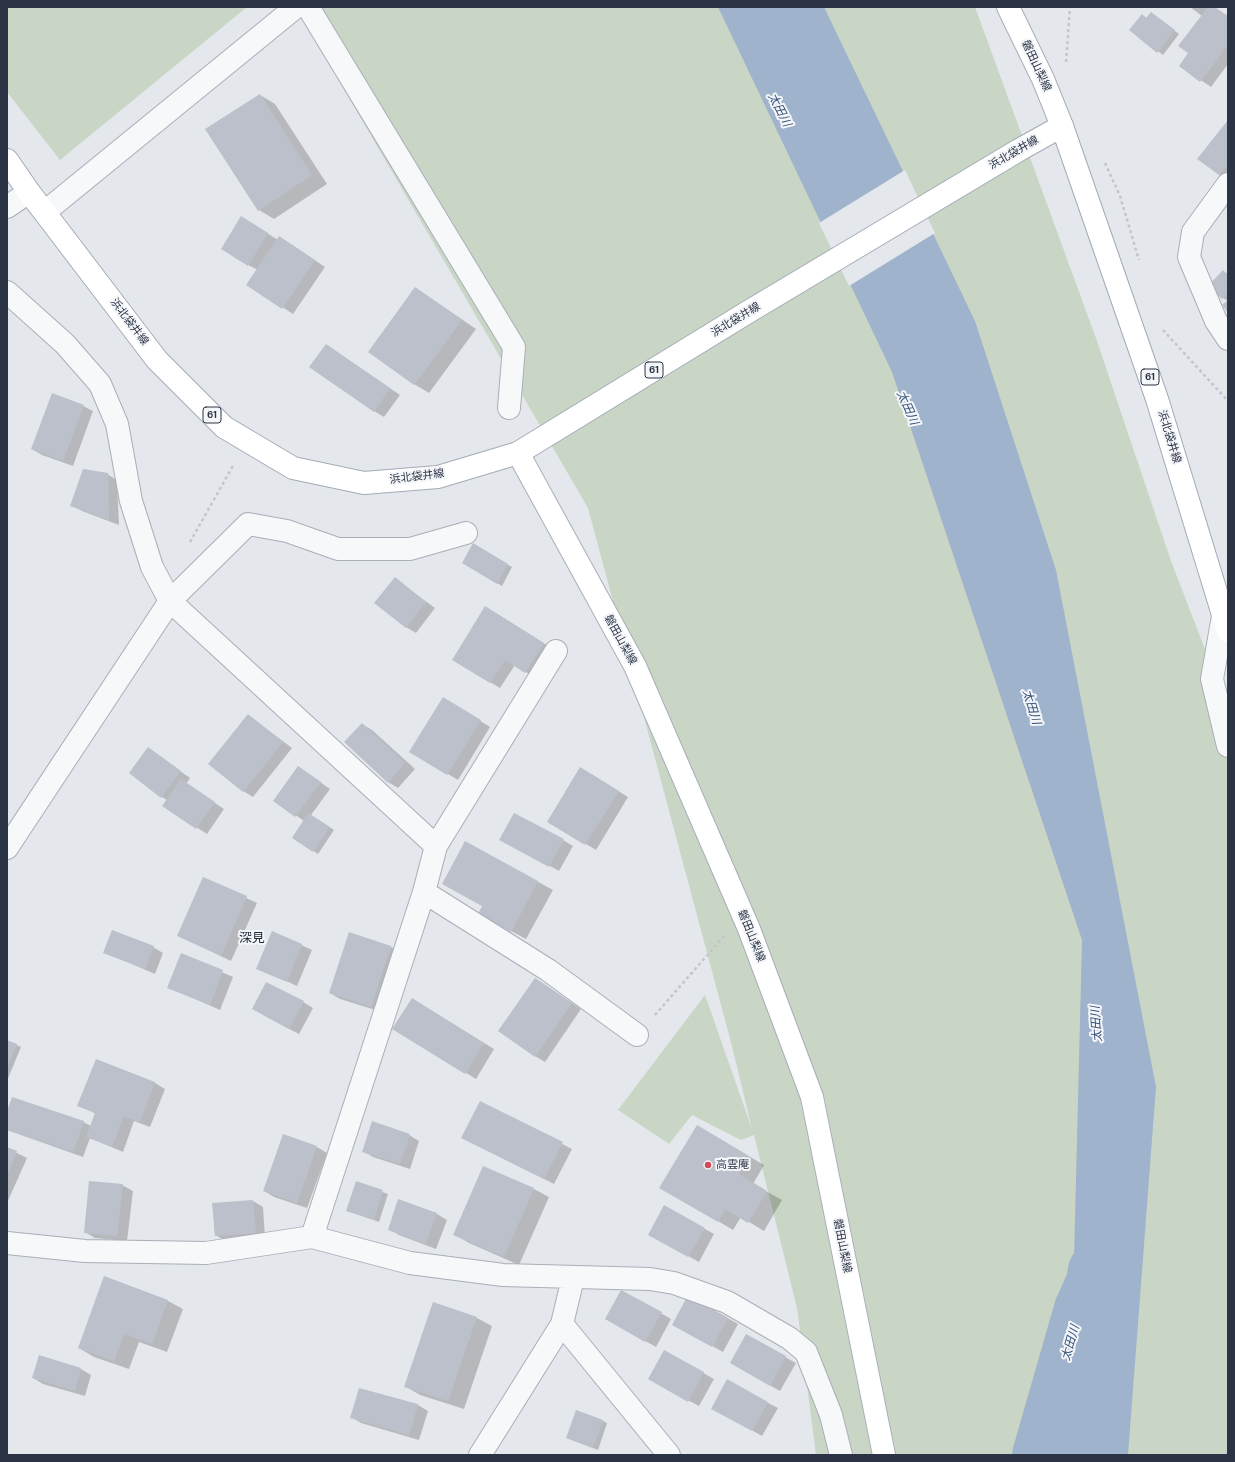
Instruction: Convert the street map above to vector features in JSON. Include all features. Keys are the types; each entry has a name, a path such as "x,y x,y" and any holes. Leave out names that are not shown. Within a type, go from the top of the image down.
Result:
{"main road":[{"name":"磐田山梨線","path":"1008,7 1043,79 1062,126"},
{"name":"浜北袋井線","path":"7,160 29,192 46,212 157,360 224,427 294,468 364,483 438,476 518,453 1019,150 1062,126 1157,399 1225,623"},
{"name":"磐田山梨線","path":"518,453 635,666 749,929 812,1097 884,1455"}],"street":[{"path":"46,212 296,7"},
{"path":"308,7 514,347 509,408"},
{"path":"1228,184 1192,232 1189,257 1216,321 1228,339"},
{"path":"7,206 29,192"},
{"path":"7,292 65,344 100,384 117,424 131,501 152,567 170,601 436,846"},
{"path":"7,848 170,601 248,524 287,531 338,549 410,548 466,533"},
{"path":"1225,623 1212,679 1228,746"},
{"path":"312,1237 424,892 436,846 556,651"},
{"path":"424,892 548,970 637,1035"},
{"path":"7,1243 85,1252 206,1253 312,1237 410,1263 503,1275 650,1279 674,1283 727,1302 789,1338 806,1352 831,1415 841,1455"},
{"path":"480,1455 562,1324 573,1278"},
{"path":"562,1324 669,1455"}],"path":[{"path":"1067,35 1070,7"},
{"path":"1179,346 1228,400"},
{"path":"189,543 228,474"},
{"path":"637,1035 726,934"}],"green space":[{"path":"7,7 247,7 60,160 7,92"},
{"path":"296,7 975,7 1097,341 1171,561 1228,709 1228,1455 816,1455 797,1308 754,1135 741,1140 692,1115 669,1144 618,1110 705,995 752,1129 732,1046 588,508"}],"water":[{"path":"718,7 824,7 975,321 1056,570 1156,1087 1128,1455 1039,1455 1072,1338 1082,940 892,372"}],"pier":[{"path":"905,170 935,233 849,286 819,223"}],"building":[{"path":"1208,7 1215,7 1228,17 1228,45 1200,82 1179,66 1188,53 1178,46"},
{"path":"1151,12 1175,30 1157,53 1129,30 1142,14 1146,18"},
{"path":"260,94 312,175 258,211 205,129"},
{"path":"1228,120 1228,164 1219,175 1197,159"},
{"path":"241,216 268,233 248,266 221,249"},
{"path":"279,236 315,260 282,309 246,285"},
{"path":"1223,270 1228,275 1228,292 1222,299 1208,286"},
{"path":"415,287 462,320 414,385 368,352"},
{"path":"1228,300 1228,313 1222,305"},
{"path":"326,344 390,388 374,412 309,367"},
{"path":"52,393 84,405 63,461 31,449"},
{"path":"83,469 108,473 109,520 70,506"},
{"path":"473,543 508,564 497,584 462,563"},
{"path":"395,577 426,602 406,628 374,603"},
{"path":"485,606 544,643 525,673 505,660 490,683 452,660"},
{"path":"443,697 481,720 447,775 409,752"},
{"path":"248,714 283,742 243,792 208,764"},
{"path":"362,723 405,763 388,783 344,742"},
{"path":"148,747 181,771 161,798 129,773"},
{"path":"298,766 321,782 295,817 273,801"},
{"path":"580,767 619,791 585,845 547,822"},
{"path":"181,779 215,802 196,829 162,806"},
{"path":"308,813 330,827 313,852 292,838"},
{"path":"514,813 564,839 549,867 499,840"},
{"path":"465,841 538,881 511,932 478,914 482,906 442,884"},
{"path":"203,877 247,896 221,956 177,936"},
{"path":"112,930 154,946 145,969 103,953"},
{"path":"272,931 302,944 287,982 256,969"},
{"path":"349,932 391,946 371,1007 329,993"},
{"path":"181,953 223,970 210,1005 167,988"},
{"path":"535,978 572,1003 535,1057 498,1031"},
{"path":"266,982 304,1001 289,1029 252,1009"},
{"path":"412,998 484,1043 465,1074 392,1029"},
{"path":"7,1040 17,1044 7,1067"},
{"path":"96,1059 155,1082 140,1122 124,1116 112,1147 86,1137 95,1113 77,1106"},
{"path":"12,1097 84,1121 73,1152 7,1130 7,1111"},
{"path":"480,1101 563,1142 544,1179 461,1138"},
{"path":"372,1121 410,1134 400,1164 362,1152"},
{"name":"高雲庵","path":"697,1125 749,1156 739,1174 767,1191 748,1223 725,1209 718,1222 659,1188"},
{"path":"283,1134 317,1146 297,1203 263,1191"},
{"path":"7,1147 17,1151 7,1175"},
{"path":"483,1166 534,1188 504,1257 453,1235"},
{"path":"89,1181 123,1184 117,1236 84,1233"},
{"path":"356,1181 383,1190 374,1220 346,1211"},
{"path":"398,1199 437,1213 426,1244 388,1230"},
{"path":"253,1200 256,1233 215,1236 212,1203"},
{"path":"664,1205 705,1228 688,1257 648,1235"},
{"path":"104,1276 168,1300 152,1344 124,1334 114,1361 78,1348"},
{"path":"621,1290 662,1312 645,1342 605,1319"},
{"path":"688,1295 728,1318 712,1347 672,1325"},
{"path":"433,1302 477,1317 448,1401 404,1387"},
{"path":"746,1334 786,1356 770,1386 730,1363"},
{"path":"664,1350 704,1372 688,1402 648,1379"},
{"path":"39,1355 81,1368 75,1391 32,1378"},
{"path":"727,1379 768,1402 752,1431 711,1409"},
{"path":"359,1388 418,1404 409,1435 350,1418"},
{"path":"576,1410 603,1420 593,1448 566,1438"}],"waterway":[{"name":"太田川","path":"1039,1455 1081,1309 1093,1282 1095,1270"}],"place":[{"name":"高雲庵","path":"708,1165"}],"district":[{"name":"深見","path":"252,939"}]}
